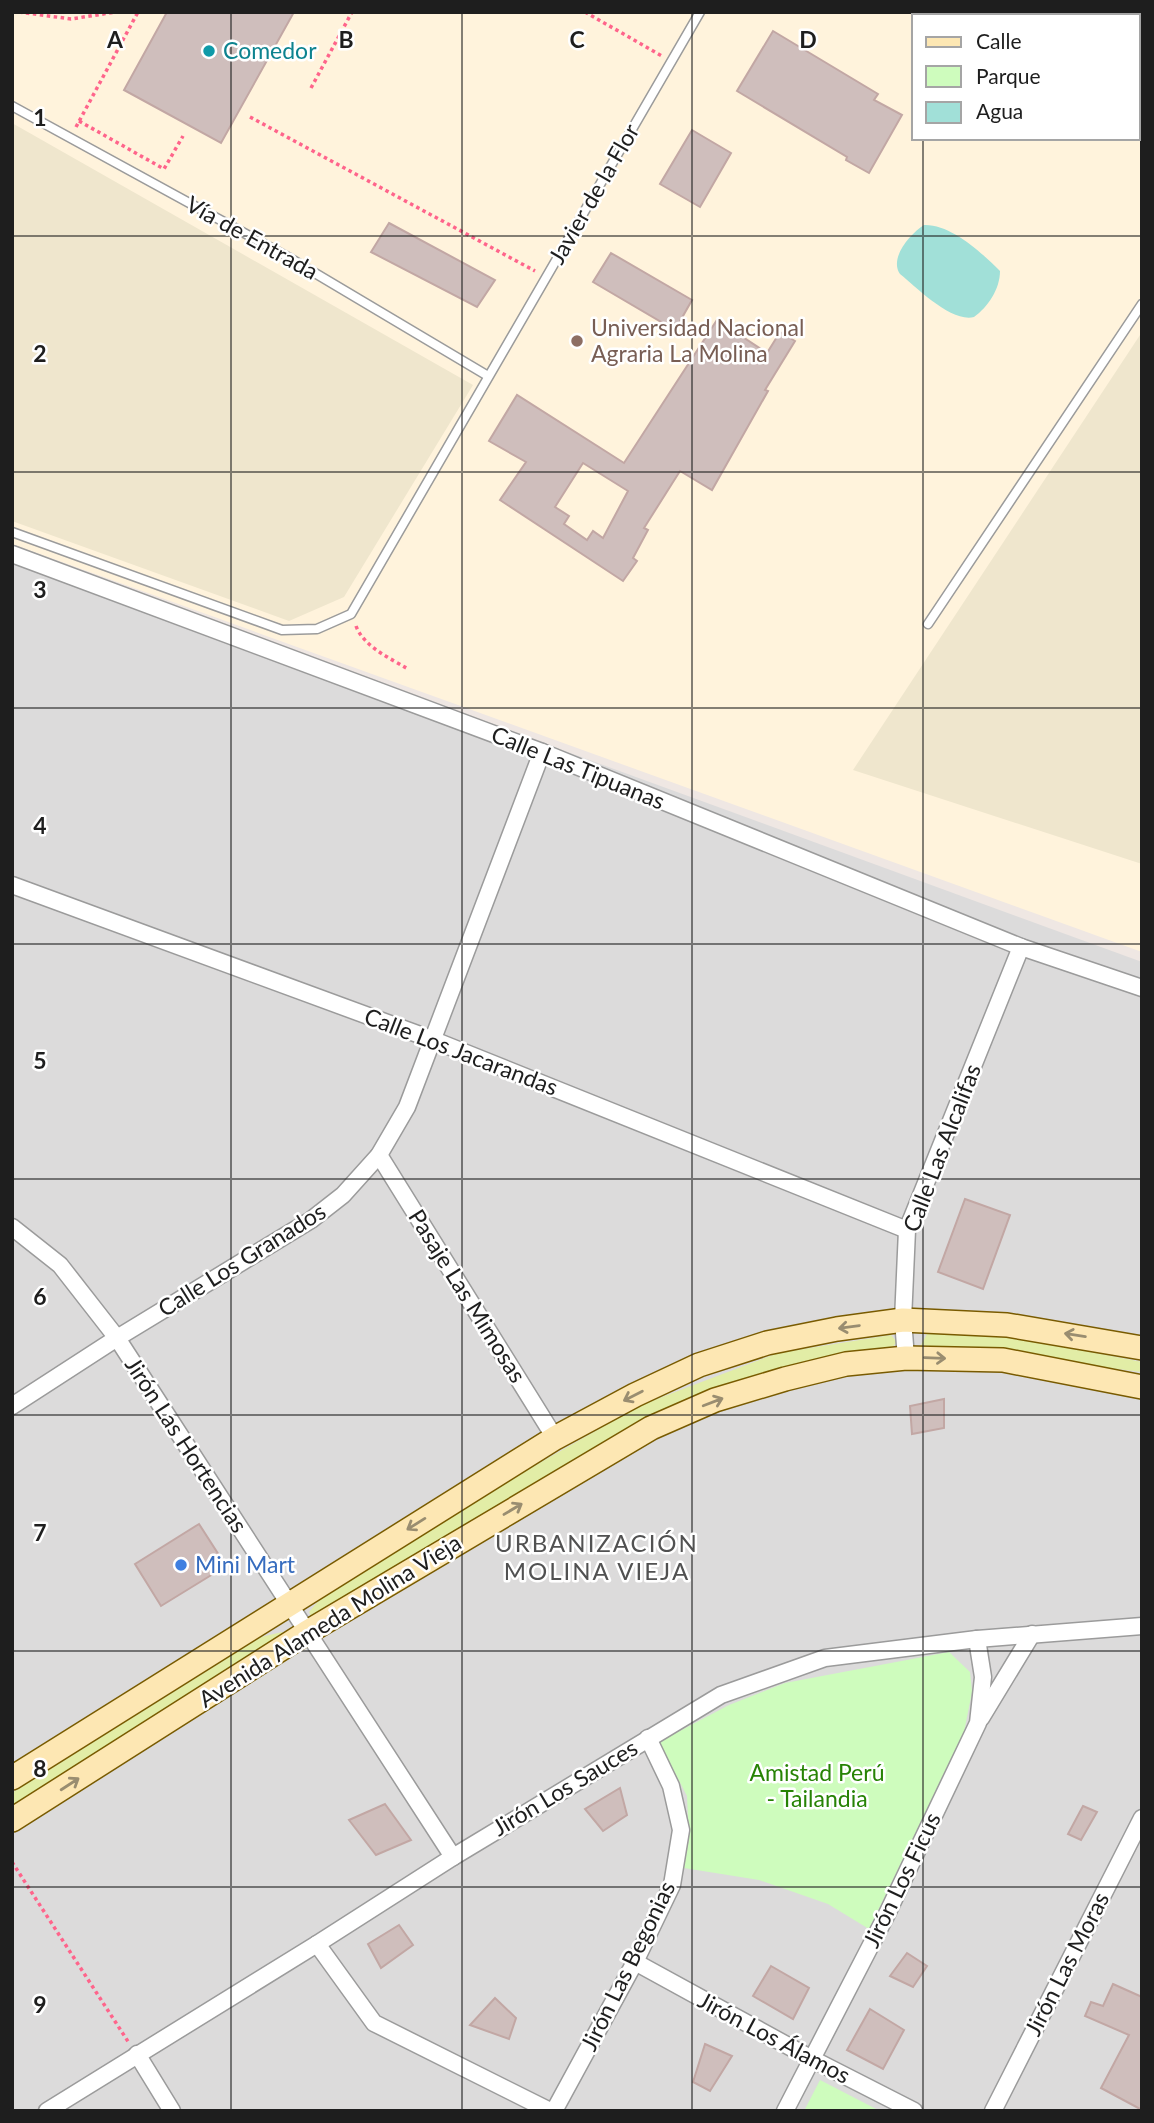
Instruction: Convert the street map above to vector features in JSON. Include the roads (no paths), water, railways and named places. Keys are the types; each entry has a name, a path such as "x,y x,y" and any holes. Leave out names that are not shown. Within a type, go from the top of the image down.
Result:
{"street":[{"name":"Calle Las Tipuanas","path":"12,554 542,752 1021,947 1142,988"},
{"name":"Calle Los Granados","path":"12,1406 311,1220 343,1195 379,1155 407,1107 542,752"},
{"name":"Calle Los Jacarandas","path":"12,885 431,1039 907,1230"},
{"name":"Calle Las Alcalifas","path":"906,1358 903,1320 907,1230 1021,947"},
{"name":"Pasaje Las Mimosas","path":"379,1155 555,1438"},
{"name":"Jirón Las Hortencias","path":"12,1227 60,1265 117,1339 453,1857"},
{"name":"Avenida Alameda Molina Vieja","path":"12,1778 555,1438 635,1395 699,1365 766,1343 903,1320 1007,1325 1142,1348"},
{"name":"Avenida Alameda Molina Vieja","path":"12,1820 306,1633 651,1428 715,1400 846,1364 906,1358 1003,1360 1142,1387"},
{"name":"Jirón Los Sauces","path":"47,2111 453,1857 721,1695 825,1658 977,1639 1142,1626"},
{"path":"978,1723 1032,1634"},
{"name":"Jirón Los Ficus","path":"785,2111 887,1914 978,1723 983,1677 977,1639"},
{"name":"Jirón Las Begonias","path":"552,2111 635,1962 672,1885 681,1830 671,1786 648,1738"},
{"name":"Jirón Las Moras","path":"993,2111 1142,1818"},
{"path":"317,1944 374,2023 552,2111"},
{"name":"Jirón Los Álamos","path":"635,1962 812,2060 914,2111"},
{"path":"137,2054 172,2111"}],"lane":[{"name":"Javier de la Flor","path":"12,532 282,630 317,629 351,614 699,12"},
{"name":"Vía de Entrada","path":"12,106 288,257 488,376"},
{"path":"928,624 1142,304"}],"water":[{"path":"924,225 955,234 1000,271 992,297 974,317 956,315 945,310 900,274 897,268 899,254 907,240"}],"place":[{"name":"Comedor","path":"209,51"},
{"name":"Universidad Nacional Agraria La Molina","path":"577,341"},
{"name":"Mini Mart","path":"181,1565"}],"district":[{"name":"URBANIZACIÓN MOLINA VIEJA","path":"597,1558"}],"park label":[{"name":"Amistad Perú - Tailandia","path":"817,1786"}]}
